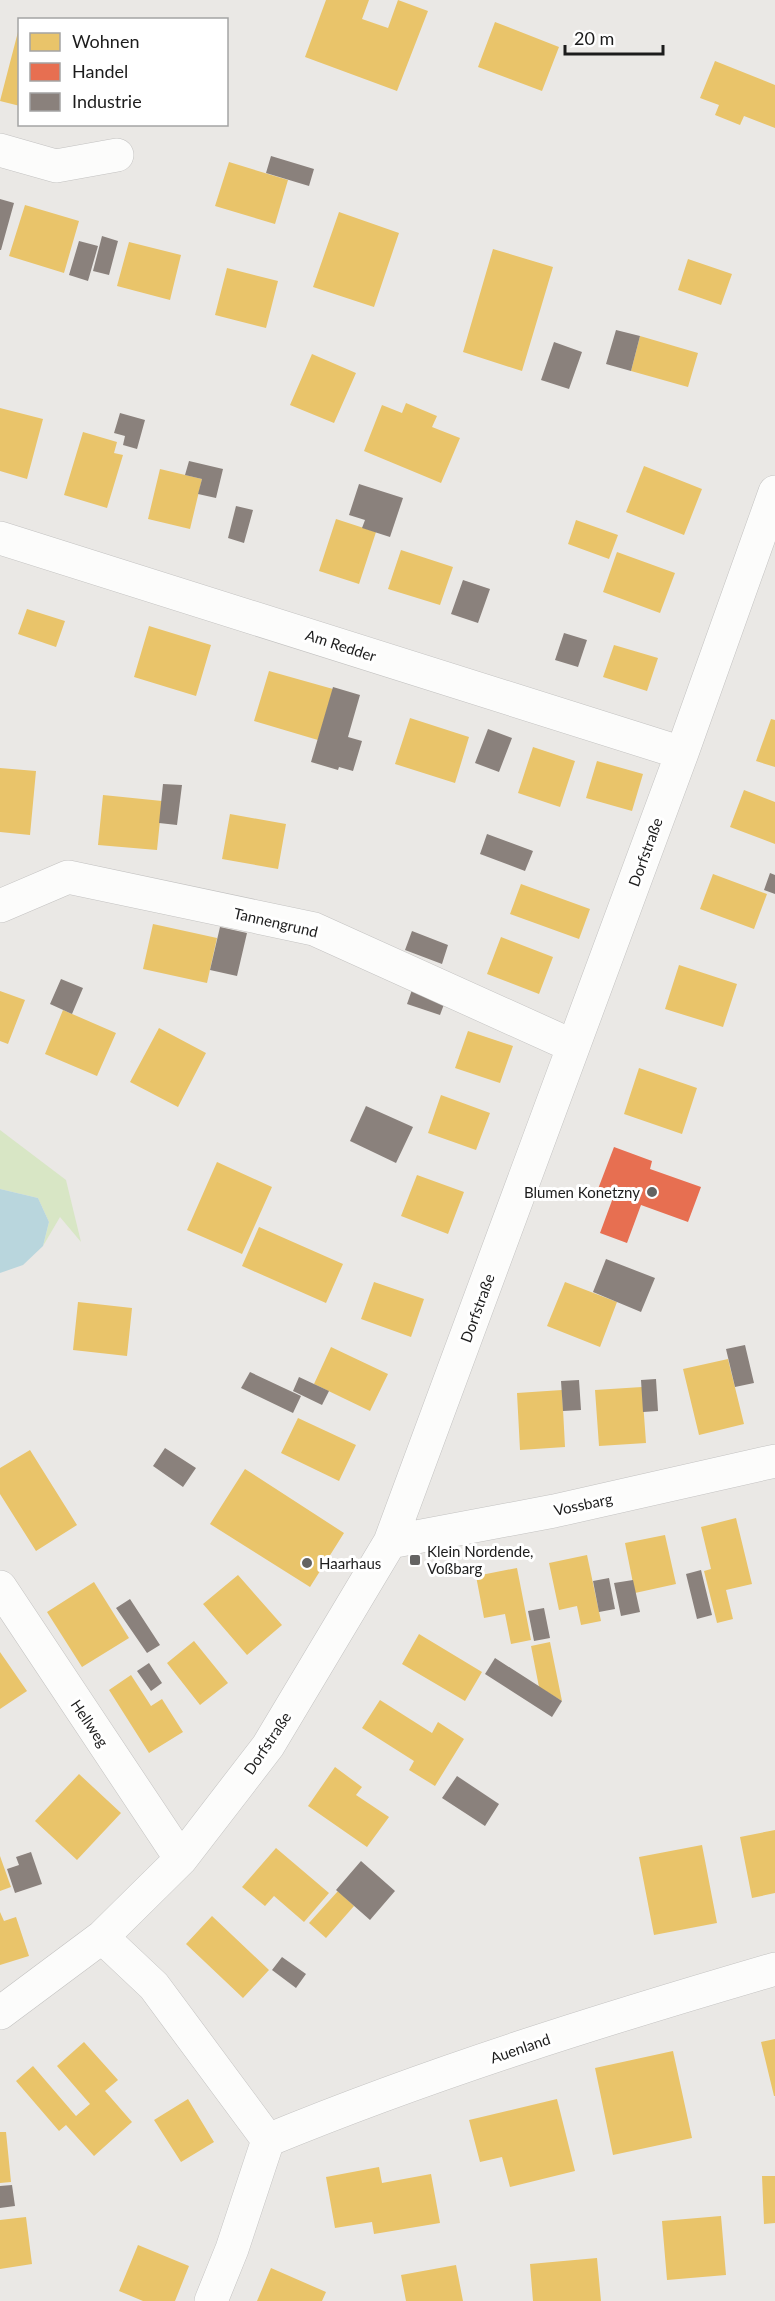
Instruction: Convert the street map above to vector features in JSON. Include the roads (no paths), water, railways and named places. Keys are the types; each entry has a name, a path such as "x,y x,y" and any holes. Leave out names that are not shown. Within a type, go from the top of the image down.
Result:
{"street":[{"path":"0,150 56,166 117,155"},
{"name":"Dorfstraße","path":"0,2013 102,1936 181,1859 268,1746 390,1542 682,753 775,492"},
{"name":"Am Redder","path":"0,538 682,753"},
{"name":"Tannengrund","path":"0,906 68,877 314,929 573,1046"},
{"name":"Vossbarg","path":"390,1542 554,1510 775,1461"},
{"name":"Hellweg","path":"0,1587 181,1859"},
{"path":"102,1936 154,1986 268,2140 232,2249 211,2301"},
{"name":"Auenland","path":"268,2140 346,2108 559,2035 775,1969"}],"water":[{"path":"0,1189 38,1198 49,1222 43,1246 23,1265 0,1273"}],"place":[{"name":"Blumen Konetzny","path":"652,1192"},
{"name":"Klein Nordende, Voßbarg","path":"415,1560"},
{"name":"Haarhaus","path":"307,1563"}]}
